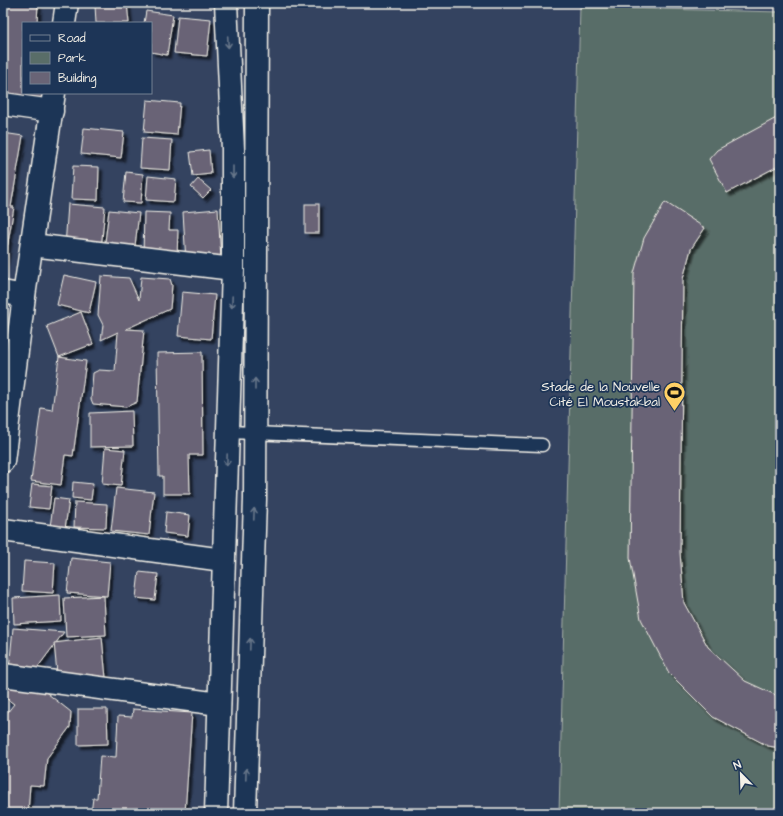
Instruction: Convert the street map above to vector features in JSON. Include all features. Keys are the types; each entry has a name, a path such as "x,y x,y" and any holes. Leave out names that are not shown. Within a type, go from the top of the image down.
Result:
{"street":[{"path":"64,22 66,3"},
{"path":"216,813 233,270 233,149 226,3"},
{"path":"245,813 254,507 257,3"},
{"path":"3,104 53,102 24,296 3,461"},
{"path":"32,245 233,270"},
{"path":"3,292 24,296"},
{"path":"3,530 223,560"},
{"path":"3,675 219,704"}],"lane":[{"path":"228,432 542,445"}],"green space":[{"name":"Stade de la Nouvelle Cité El Moustakbal","path":"580,7 780,12 780,813 559,813"}],"building":[{"path":"5,3 38,3 37,22 22,22 22,94 43,94 43,100 4,99"},
{"path":"127,3 129,22 96,22 95,5"},
{"path":"146,11 173,15 167,55 152,52 152,22 144,22"},
{"path":"178,16 211,19 207,56 174,53"},
{"path":"147,100 180,103 177,135 144,132"},
{"path":"780,116 780,165 727,193 709,159 717,150"},
{"path":"84,128 124,132 121,158 81,154"},
{"path":"3,133 23,136 11,207 14,207 3,272"},
{"path":"142,138 172,140 170,170 140,168"},
{"path":"209,150 211,174 193,176 190,152"},
{"path":"73,166 99,167 98,200 71,199"},
{"path":"126,172 143,174 141,203 123,202"},
{"path":"148,176 176,179 174,202 146,200"},
{"path":"198,179 211,190 203,198 191,187"},
{"path":"665,202 705,228 691,249 683,279 680,552 684,603 708,647 745,681 780,697 780,748 768,746 713,717 669,673 641,619 630,558 634,273 644,238"},
{"path":"68,204 105,207 101,250 65,247"},
{"path":"305,204 319,204 319,233 305,233"},
{"path":"218,209 221,260 186,262 183,212"},
{"path":"109,210 139,213 134,254 104,250"},
{"path":"144,212 170,213 169,230 178,230 177,257 143,256"},
{"path":"64,275 96,282 89,313 57,305"},
{"path":"101,276 129,278 139,300 141,277 170,279 172,285 170,309 126,329 144,330 137,402 126,407 93,404 91,399 93,373 99,370 115,371 118,332 101,340 103,325 98,315"},
{"path":"182,292 215,295 211,339 178,336"},
{"path":"81,312 93,344 59,357 47,326"},
{"path":"202,352 203,455 189,455 190,494 163,494 163,476 159,476 157,353"},
{"path":"59,357 86,361 73,456 65,455 61,485 31,481 41,408 52,410"},
{"path":"132,411 133,446 90,447 90,413"},
{"path":"105,448 125,450 121,486 102,484"},
{"path":"73,482 93,484 91,500 72,498"},
{"path":"32,484 52,486 49,509 29,507"},
{"path":"116,488 154,492 149,535 111,531"},
{"path":"54,498 69,500 65,529 50,527"},
{"path":"75,502 107,504 106,528 74,527"},
{"path":"166,512 190,515 188,536 164,533"},
{"path":"71,558 110,562 107,596 67,593"},
{"path":"24,561 55,563 53,593 22,591"},
{"path":"139,572 158,574 155,600 136,598"},
{"path":"60,595 61,621 14,624 13,598"},
{"path":"104,596 106,635 66,637 64,598"},
{"path":"13,628 64,632 29,679 71,712 70,727 47,758 44,786 30,785 28,813 3,813 3,718 14,704 3,696 3,684 9,670"},
{"path":"102,637 106,678 58,683 54,643"},
{"path":"78,709 107,709 108,744 78,745"},
{"path":"133,709 192,713 185,813 91,813 93,798 97,798 100,756 116,757 118,716 132,717"}],"place":[{"name":"Stade de la Nouvelle Cité El Moustakbal","path":"675,412"}]}
